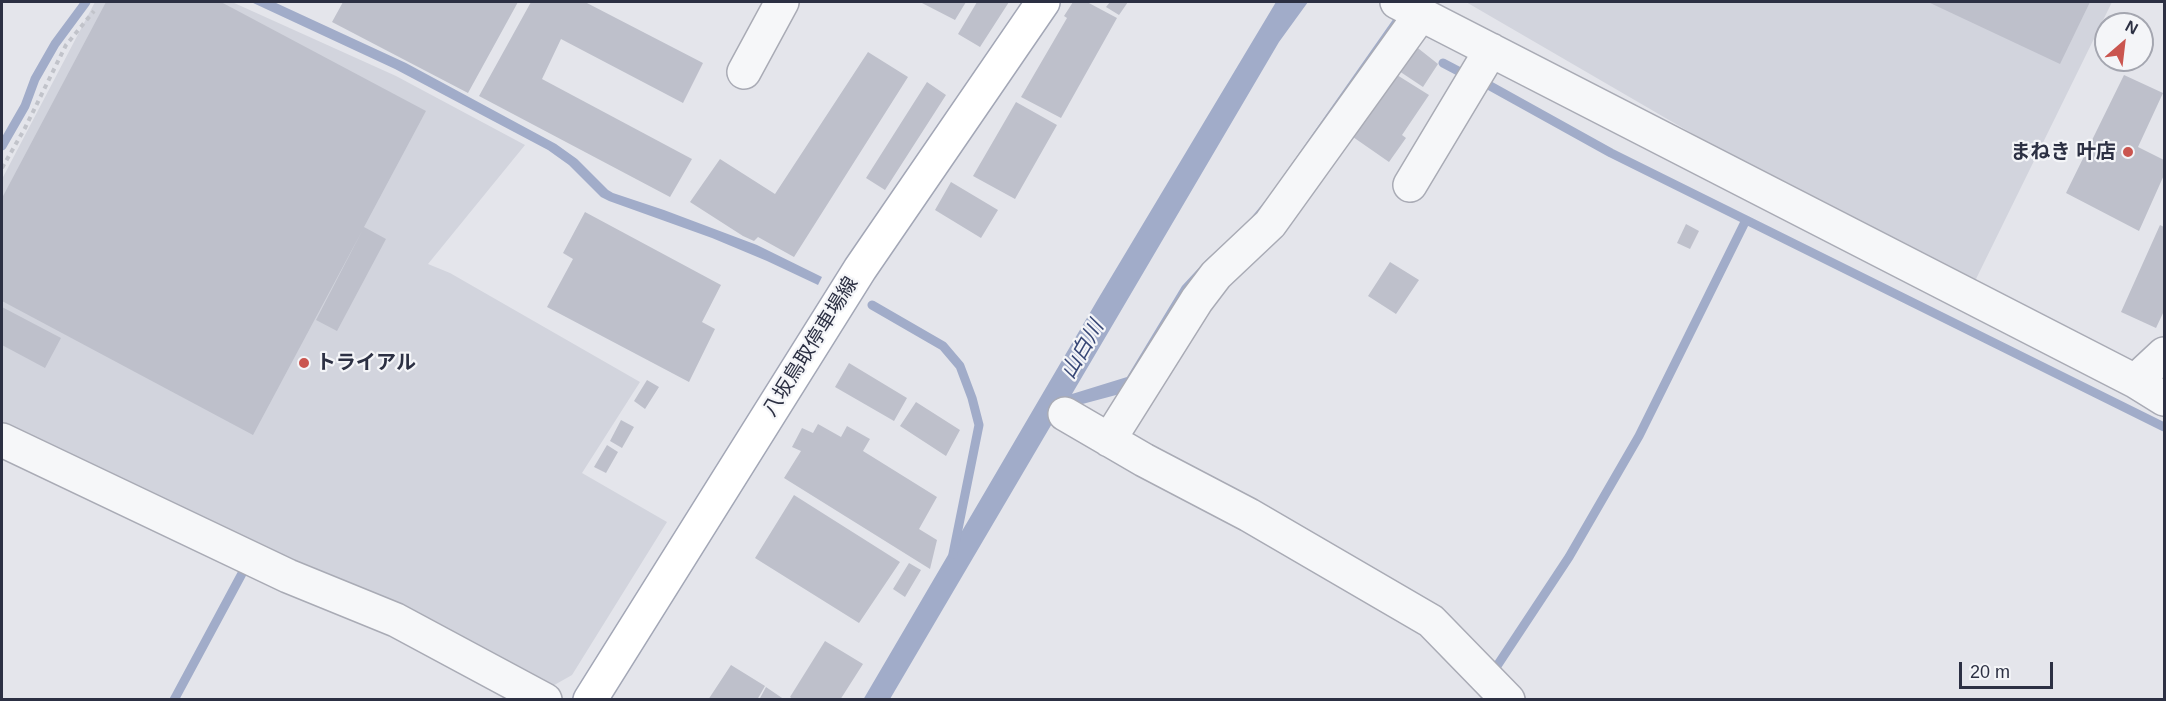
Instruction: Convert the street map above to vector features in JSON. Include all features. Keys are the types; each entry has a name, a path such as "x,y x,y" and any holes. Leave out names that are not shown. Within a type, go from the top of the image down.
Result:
{"main road":[{"name":"八坂鳥取停車場線","path":"590,699 860,269 1043,2"}],"street":[{"path":"744,72 782,2"},
{"path":"1109,440 1197,300 1216,275 1270,224 1409,8 2135,381 2164,399"},
{"path":"1410,185 1491,50"},
{"path":"2135,381 2164,354"},
{"path":"1065,414 1258,521 1431,621 1508,699"},
{"path":"2,440 288,576 396,620 545,699"}],"path":[{"path":"2,168 25,128 52,69 66,45 94,11"}],"shaded area":[{"name":"トライアル","path":"95,2 232,2 396,76 525,145 428,264 450,273 640,382 582,473 667,522 572,675 542,692 2,435 2,179"},
{"path":"1466,2 2112,2 2107,12 2094,12 2094,39 1975,281 1755,170"}],"water":[{"path":"251,2 274,2 406,63 556,144 577,159 613,193 757,245 822,277 818,285 712,238 609,201 601,197 569,165 548,150 395,69"},
{"name":"山白川","path":"1276,2 1308,2 1279,42 1072,394 1127,377 1182,286 1207,259 1245,225 1269,196 1394,18 1423,2 1131,391 1060,410 890,699 863,700 1098,299"}],"building":[{"path":"106,2 221,2 426,111 364,227 386,239 337,331 316,320 362,231 253,435 2,301 2,198"},
{"path":"343,2 518,2 468,93 332,22"},
{"path":"531,2 585,2 703,63 683,103 561,39 542,79 692,159 670,197 479,96"},
{"path":"920,2 966,2 955,20"},
{"path":"977,2 1009,2 980,47 958,34"},
{"path":"1073,2 1087,2 1117,18 1061,118 1021,97 1067,18 1064,16"},
{"path":"1110,2 1128,2 1119,15 1106,7"},
{"path":"1928,2 2090,2 2060,64"},
{"path":"1414,45 1438,64 1423,87 1396,69"},
{"path":"868,52 908,77 794,257 758,237 754,241 743,236 690,202 720,159 775,194"},
{"path":"1397,75 1429,95 1402,135 1406,138 1389,162 1353,137"},
{"path":"2124,75 2163,93 2138,147 2164,160 2164,175 2139,231 2066,193"},
{"path":"927,82 946,95 885,190 866,178"},
{"path":"1016,102 1057,125 1015,199 973,176"},
{"path":"951,182 998,210 981,238 935,210"},
{"path":"585,212 721,285 702,322 715,329 689,382 547,307 573,259 563,253"},
{"path":"1686,224 1699,231 1690,249 1677,243"},
{"path":"2160,225 2164,227 2164,311 2156,328 2121,312"},
{"path":"1390,262 1419,280 1396,314 1368,296"},
{"path":"2,307 61,338 45,368 2,345"},
{"path":"849,363 907,398 894,421 835,387"},
{"path":"647,380 659,387 645,409 634,401"},
{"path":"916,402 960,430 946,456 900,426"},
{"path":"621,420 634,427 622,448 610,441"},
{"path":"818,424 841,437 847,426 870,439 863,451 937,497 919,529 937,540 930,569 784,478 801,451 792,447 802,428 813,433"},
{"path":"607,445 618,452 606,473 594,467"},
{"path":"794,495 900,562 859,623 755,558"},
{"path":"909,563 921,570 905,597 893,589"},
{"path":"825,641 863,664 840,700 794,700 790,697"},
{"path":"731,665 765,686 757,700 708,700"},
{"path":"766,687 785,700 759,700"}],"waterway":[{"path":"2,146 25,106 35,79 55,44 86,2"},
{"path":"1443,63 1462,73"},
{"path":"1483,82 1611,153 2164,427"},
{"path":"1491,675 1569,557 1639,436 1746,220"},
{"path":"872,305 943,346 960,366 972,398 979,425 953,554"},
{"path":"174,700 245,568"}],"place":[{"name":"まねき 叶店","path":"2128,152"},
{"name":"トライアル","path":"304,363"}]}
